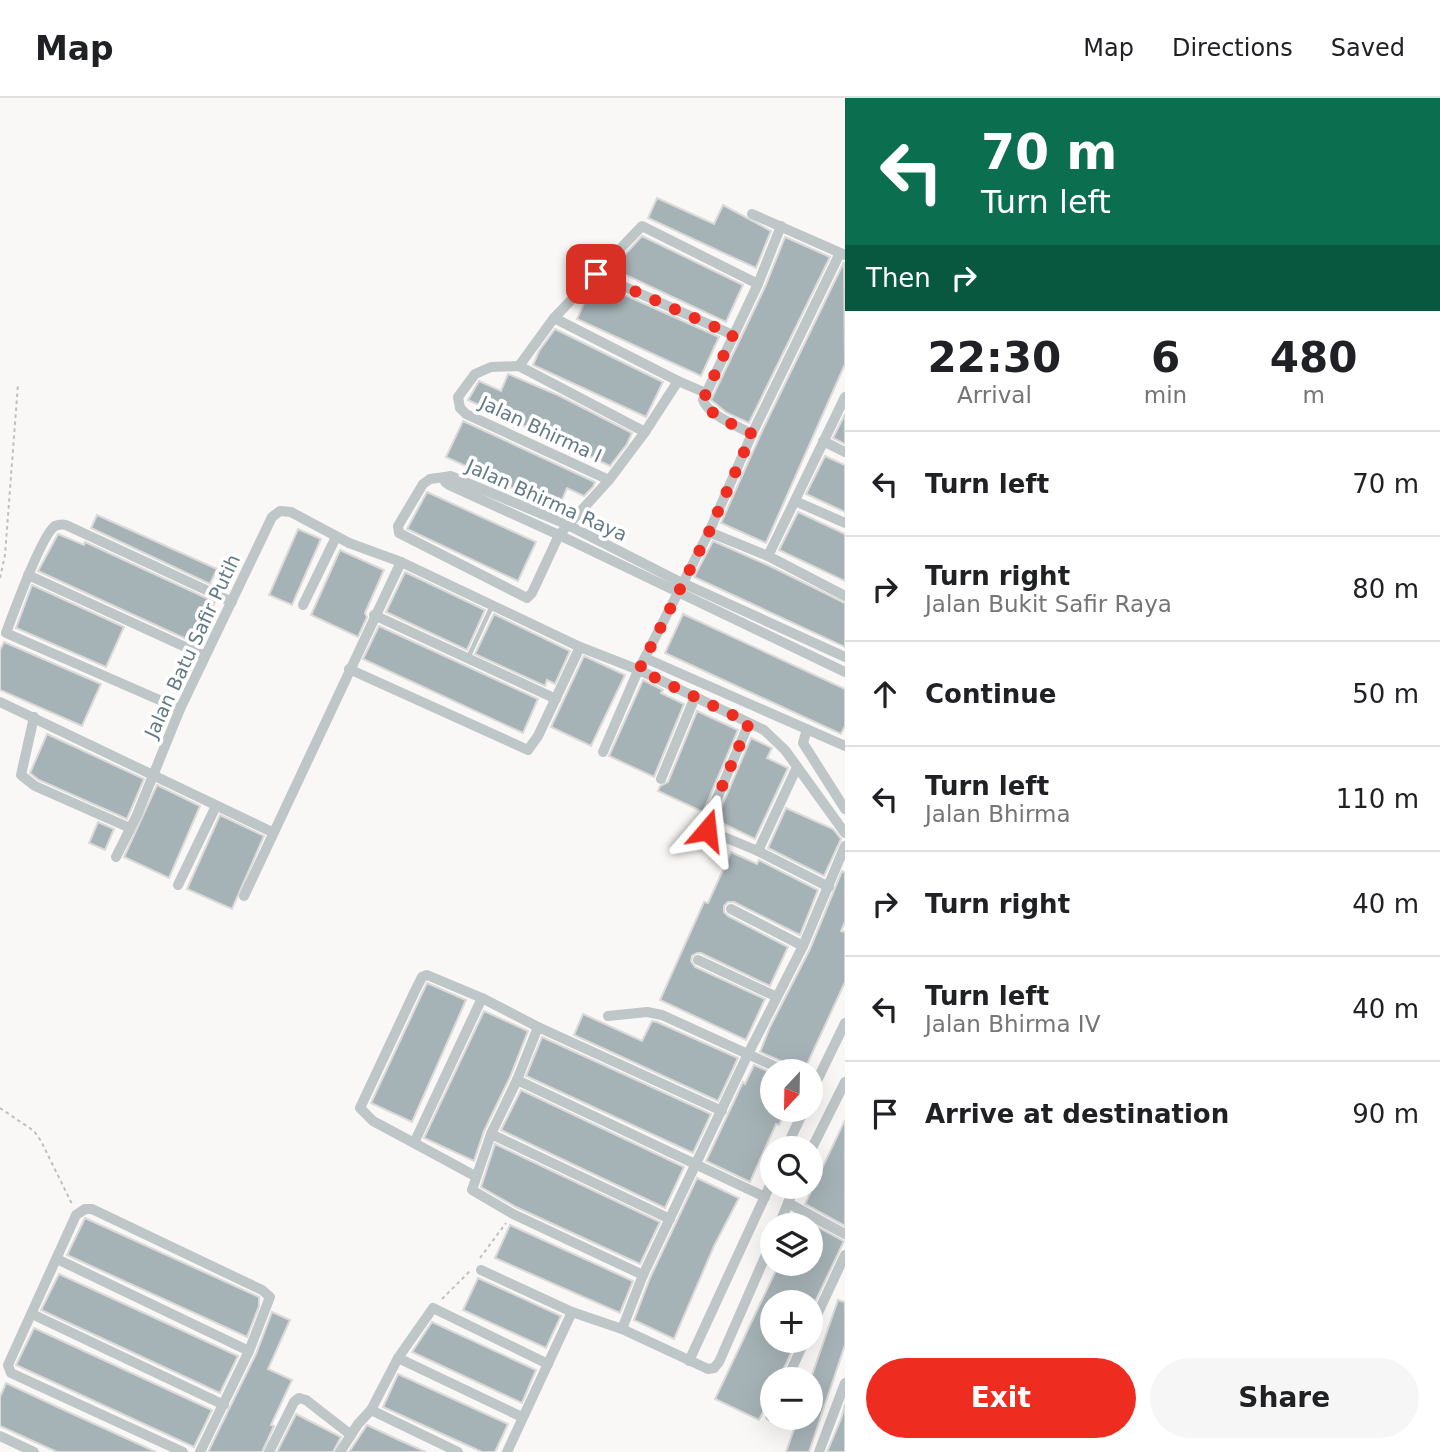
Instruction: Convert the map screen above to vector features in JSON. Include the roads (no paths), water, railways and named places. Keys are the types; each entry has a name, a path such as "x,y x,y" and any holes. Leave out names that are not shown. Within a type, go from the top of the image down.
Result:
{"street":[{"path":"603,752 642,663 709,532 752,434 842,254 752,214"},
{"path":"645,432 519,366 554,318 642,226 758,284"},
{"path":"752,434 707,408 703,400 758,284 781,226"},
{"path":"596,274 733,335"},
{"path":"554,318 706,393"},
{"name":"Jalan Bhirma I","path":"519,366 491,367 475,374 458,397 460,408 466,414 609,480"},
{"path":"445,478 430,479 424,484 398,526 399,533 527,598 533,593 559,535 609,480 678,381"},
{"path":"768,556 845,397"},
{"path":"823,441 845,452"},
{"name":"Jalan Bhirma Raya","path":"845,657 568,525 451,476 445,478 449,485 845,672"},
{"path":"795,500 845,523"},
{"name":"Jalan Batu Safir Putih","path":"116,857 180,709 275,513 280,510 291,512 336,537"},
{"path":"180,709 6,633 28,575 51,530 59,524 232,602"},
{"path":"709,532 768,556 845,596"},
{"path":"303,605 336,537 401,562 580,647 642,663 845,746"},
{"path":"244,896 401,562"},
{"path":"28,575 205,656"},
{"path":"374,615 556,699"},
{"path":"349,668 528,750 538,736 580,647"},
{"path":"642,663 695,697 770,733 845,833"},
{"path":"661,779 695,697"},
{"path":"0,702 272,832"},
{"path":"34,717 21,775 35,786 130,828"},
{"path":"749,723 706,826 707,830 829,887"},
{"path":"807,729 803,743 807,754 845,808"},
{"path":"758,852 795,763 807,754"},
{"path":"178,885 216,806"},
{"path":"622,1329 643,1275 748,1054 803,946 845,846"},
{"path":"731,909 803,946"},
{"path":"698,960 777,997"},
{"path":"475,1176 373,1121 362,1112 360,1106 374,1082 422,977 432,975 722,1111"},
{"path":"414,1143 482,998"},
{"path":"608,1016 655,1013 760,1060"},
{"path":"823,1064 845,1023"},
{"path":"538,1027 491,1134 472,1189 513,1214 643,1275"},
{"path":"517,1080 760,1195"},
{"path":"818,1136 845,1082"},
{"path":"491,1134 670,1219"},
{"path":"689,1361 764,1199"},
{"path":"784,1213 790,1199"},
{"path":"788,1203 845,1234"},
{"path":"183,1452 11,1373 8,1364 76,1215 85,1209 92,1209 269,1295 270,1300 249,1351 200,1452"},
{"path":"823,1302 845,1255"},
{"path":"57,1259 249,1351"},
{"path":"481,1270 572,1312 622,1329 709,1369 719,1362 760,1268"},
{"path":"340,1452 371,1410 398,1357 433,1308 548,1364"},
{"path":"507,1452 572,1312"},
{"path":"32,1314 224,1405"},
{"path":"398,1357 522,1417"},
{"path":"819,1452 845,1383"},
{"path":"269,1452 294,1402 299,1398 306,1400 351,1434"},
{"path":"371,1410 458,1452"},
{"path":"0,1436 34,1452"}],"lane":[{"path":"468,658 492,606"}]}
